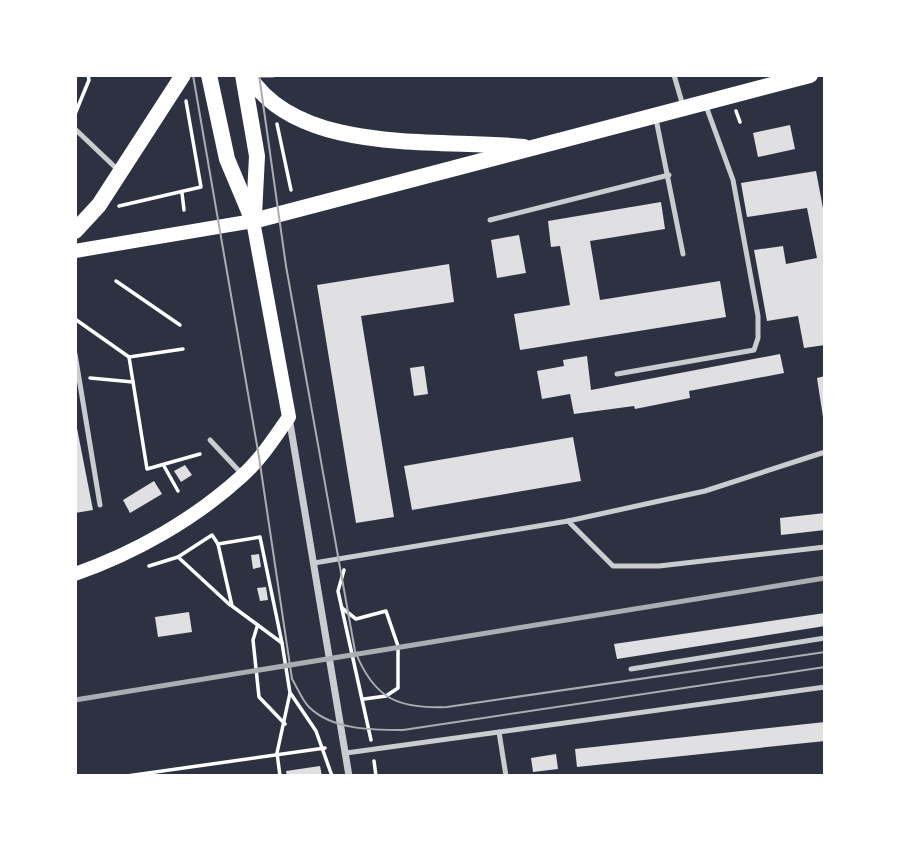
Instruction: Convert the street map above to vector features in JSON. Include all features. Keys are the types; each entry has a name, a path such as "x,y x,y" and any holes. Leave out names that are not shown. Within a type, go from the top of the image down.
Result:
{"main road":[{"path":"75,231 99,205 183,75"},
{"path":"75,575 144,544 198,510 243,475 289,417 253,221 228,159 209,75"},
{"path":"252,76 257,156 253,221"},
{"path":"252,76 262,94 280,108 300,120 347,136 534,148"},
{"path":"75,251 253,221 803,76"}],"street":[{"path":"289,417 349,776"}],"lane":[{"path":"252,76 273,75"},
{"path":"674,75 684,108"},
{"path":"617,374 754,350 758,338 758,316 733,180 705,103"},
{"path":"655,116 683,254"},
{"path":"75,130 120,172"},
{"path":"490,220 669,175"},
{"path":"75,354 100,505"},
{"path":"211,440 243,475"},
{"path":"314,563 568,521 705,491 825,452"},
{"path":"568,521 613,566 659,566 825,547"},
{"path":"631,668 825,638"},
{"path":"346,753 825,687"},
{"path":"499,732 506,776"}],"path":[{"path":"75,114 89,80 88,75"},
{"path":"107,208 201,187 186,96"},
{"path":"275,118 290,191"},
{"path":"182,193 184,210"},
{"path":"116,281 180,325"},
{"path":"75,319 129,357 183,349"},
{"path":"129,357 147,469 200,454"},
{"path":"79,377 133,382"},
{"path":"164,466 178,491"},
{"path":"149,566 178,557 212,535 218,544 232,606"},
{"path":"218,544 260,537 282,643 289,693 285,724 277,753 281,776"},
{"path":"352,556 342,572 338,591 358,688 364,699 370,730"},
{"path":"178,557 257,627 282,643"},
{"path":"342,608 356,619 386,611 398,646 398,688 386,696 364,699"},
{"path":"257,627 253,639 259,697 285,724"},
{"path":"289,693 325,748 332,776"},
{"path":"127,776 325,748"}],"building":[{"path":"790,125 795,149 758,157 753,133"},
{"path":"816,171 825,219 825,345 804,348 798,316 767,321 754,250 783,246 786,264 817,258 807,208 747,217 741,183"},
{"path":"661,202 665,229 590,241 600,300 720,281 726,317 520,350 514,314 570,305 560,246 551,247 548,221"},
{"path":"519,235 526,273 497,278 491,240"},
{"path":"449,264 454,302 361,316 394,517 356,523 317,285"},
{"path":"780,354 784,373 689,391 690,398 635,409 634,406 574,414 570,394 542,399 537,371 564,366 563,360 587,356 591,390"},
{"path":"424,366 428,394 414,396 410,368"},
{"path":"825,376 825,416 823,417 817,378"},
{"path":"75,418 93,510 75,513"},
{"path":"573,437 581,481 412,510 404,466"},
{"path":"185,465 192,475 181,482 174,471"},
{"path":"154,481 162,494 130,513 123,500"},
{"path":"825,513 825,530 781,535 780,518"},
{"path":"259,554 261,567 253,569 251,555"},
{"path":"266,587 268,600 260,601 257,588"},
{"path":"189,612 192,632 158,637 155,617"},
{"path":"825,613 825,626 617,659 614,644"},
{"path":"825,722 825,741 577,767 575,749"},
{"path":"556,754 558,769 533,772 531,758"},
{"path":"320,766 322,776 287,776 286,771"}],"tram line":[{"path":"193,75 259,457 292,679 309,707 318,715 353,727 403,730 825,667"},
{"path":"259,75 286,266 355,651 370,680 390,698 401,703 447,707 825,652"}],"railway":[{"path":"75,700 825,578"}]}
